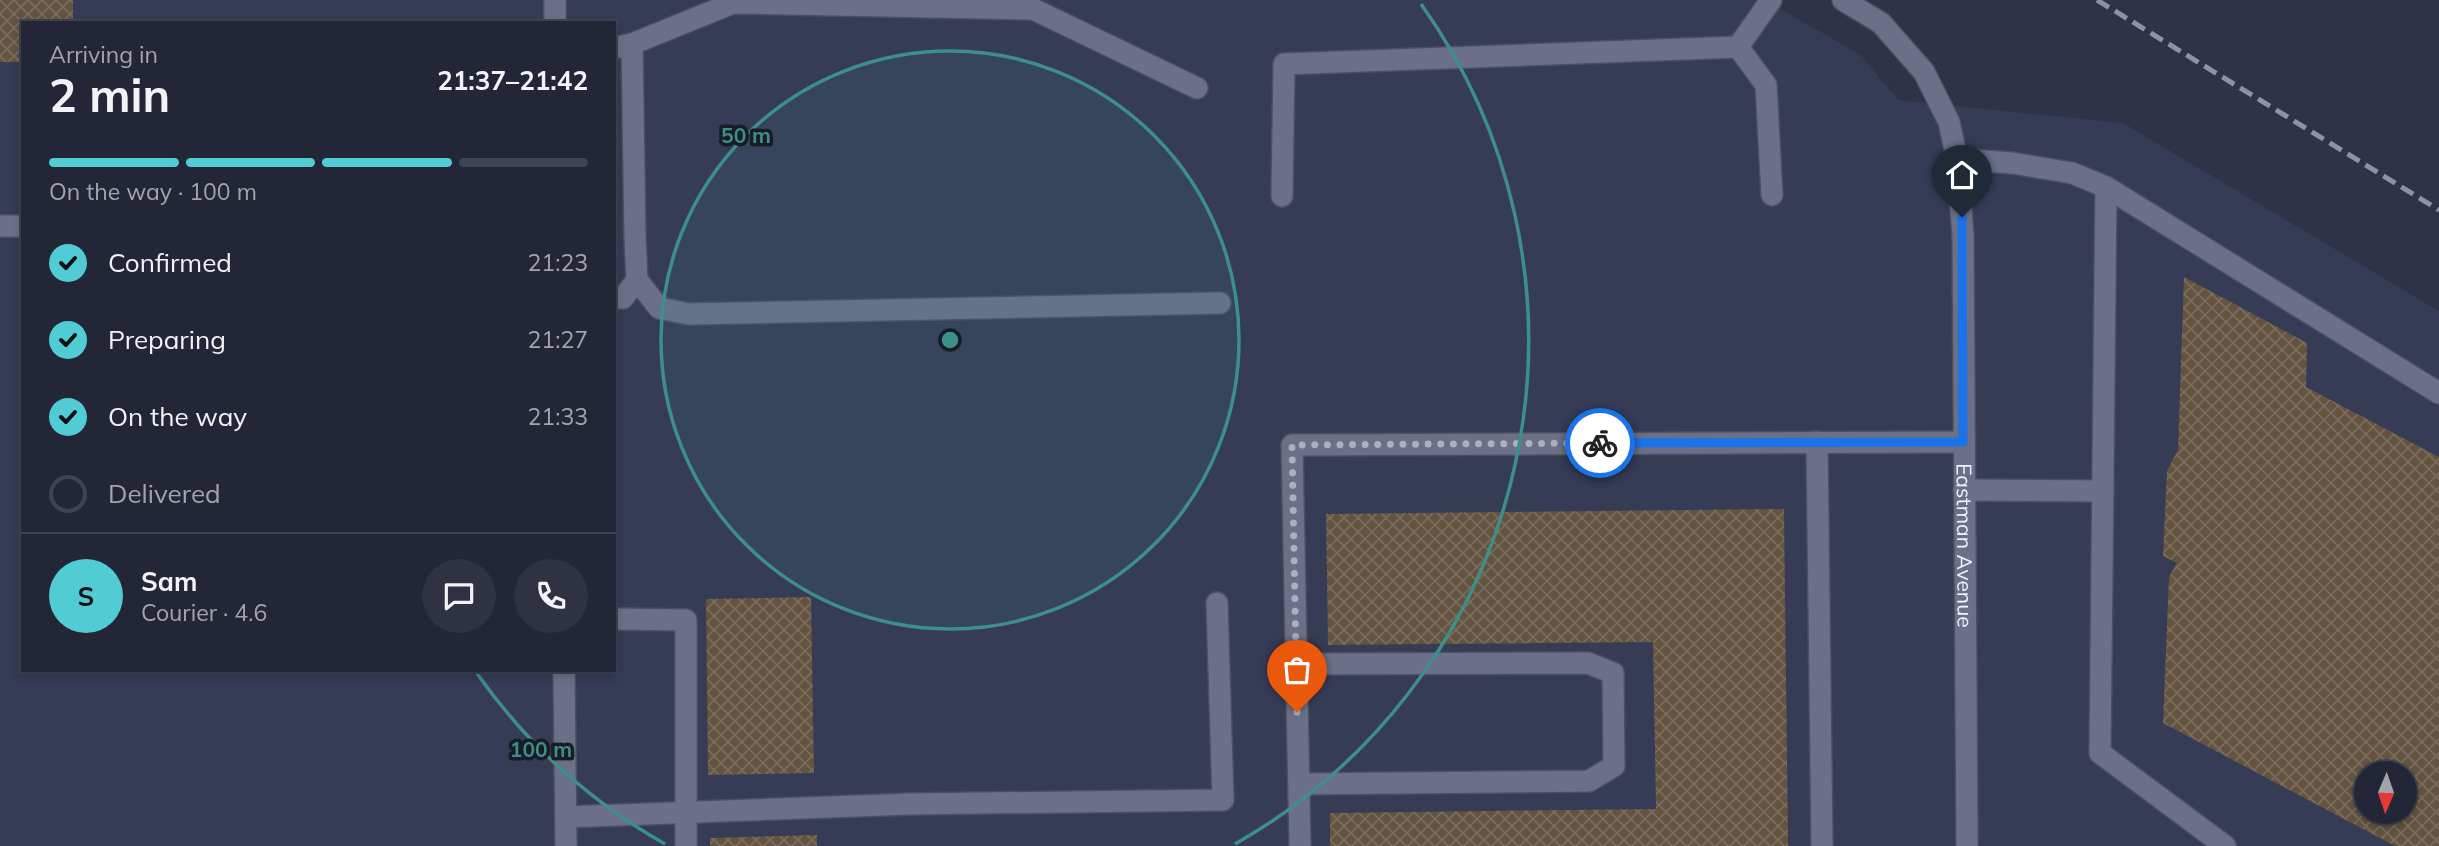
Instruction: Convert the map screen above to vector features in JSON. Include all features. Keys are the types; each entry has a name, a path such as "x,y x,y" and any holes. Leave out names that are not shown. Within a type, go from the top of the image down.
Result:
{"street":[{"path":"555,0 555,21"},
{"path":"1738,47 1770,0"},
{"name":"Eastman Avenue","path":"1843,0 1881,23 1924,72 1949,122 1957,159 1964,236 1966,846"},
{"path":"1197,88 1034,9 733,3 623,46 637,280 659,308 689,314 1220,303"},
{"path":"1738,47 1766,85 1772,195"},
{"path":"1282,196 1284,64 1738,47"},
{"path":"1957,159 2012,163 2072,173 2106,187 2439,393"},
{"path":"2106,187 2099,753 2225,846"},
{"path":"0,226 21,226"},
{"path":"616,298 624,298 637,280"},
{"path":"1817,442 1822,846"},
{"path":"1300,846 1292,445 1963,442"},
{"path":"1964,490 2103,491"},
{"path":"566,817 910,804 1223,800 1217,603"},
{"path":"616,619 686,620 687,846"},
{"path":"1296,664 1588,663 1613,673 1614,766 1589,781 1299,784"},
{"path":"564,672 566,846"}],"shaded area":[{"path":"0,0 1765,0 1861,55 1898,100 2123,123 2439,311 2439,846 0,846"}],"building":[{"path":"0,0 73,0 73,21 21,21 21,62 0,62"},
{"path":"2184,277 2307,343 2306,387 2439,457 2439,846 2395,846 2163,723 2169,577 2177,563 2163,556 2167,471 2178,450"},
{"path":"1784,509 1788,846 1330,846 1330,813 1656,809 1653,642 1328,645 1326,514"},
{"path":"811,597 814,773 708,775 706,599"},
{"path":"817,835 817,846 710,846 710,838"}],"railway":[{"path":"2097,0 2439,210"}],"way so far":[{"path":"1297,712 1292,445 1600,443"}],"route":[{"path":"1600,443 1963,442 1962,217"}]}
